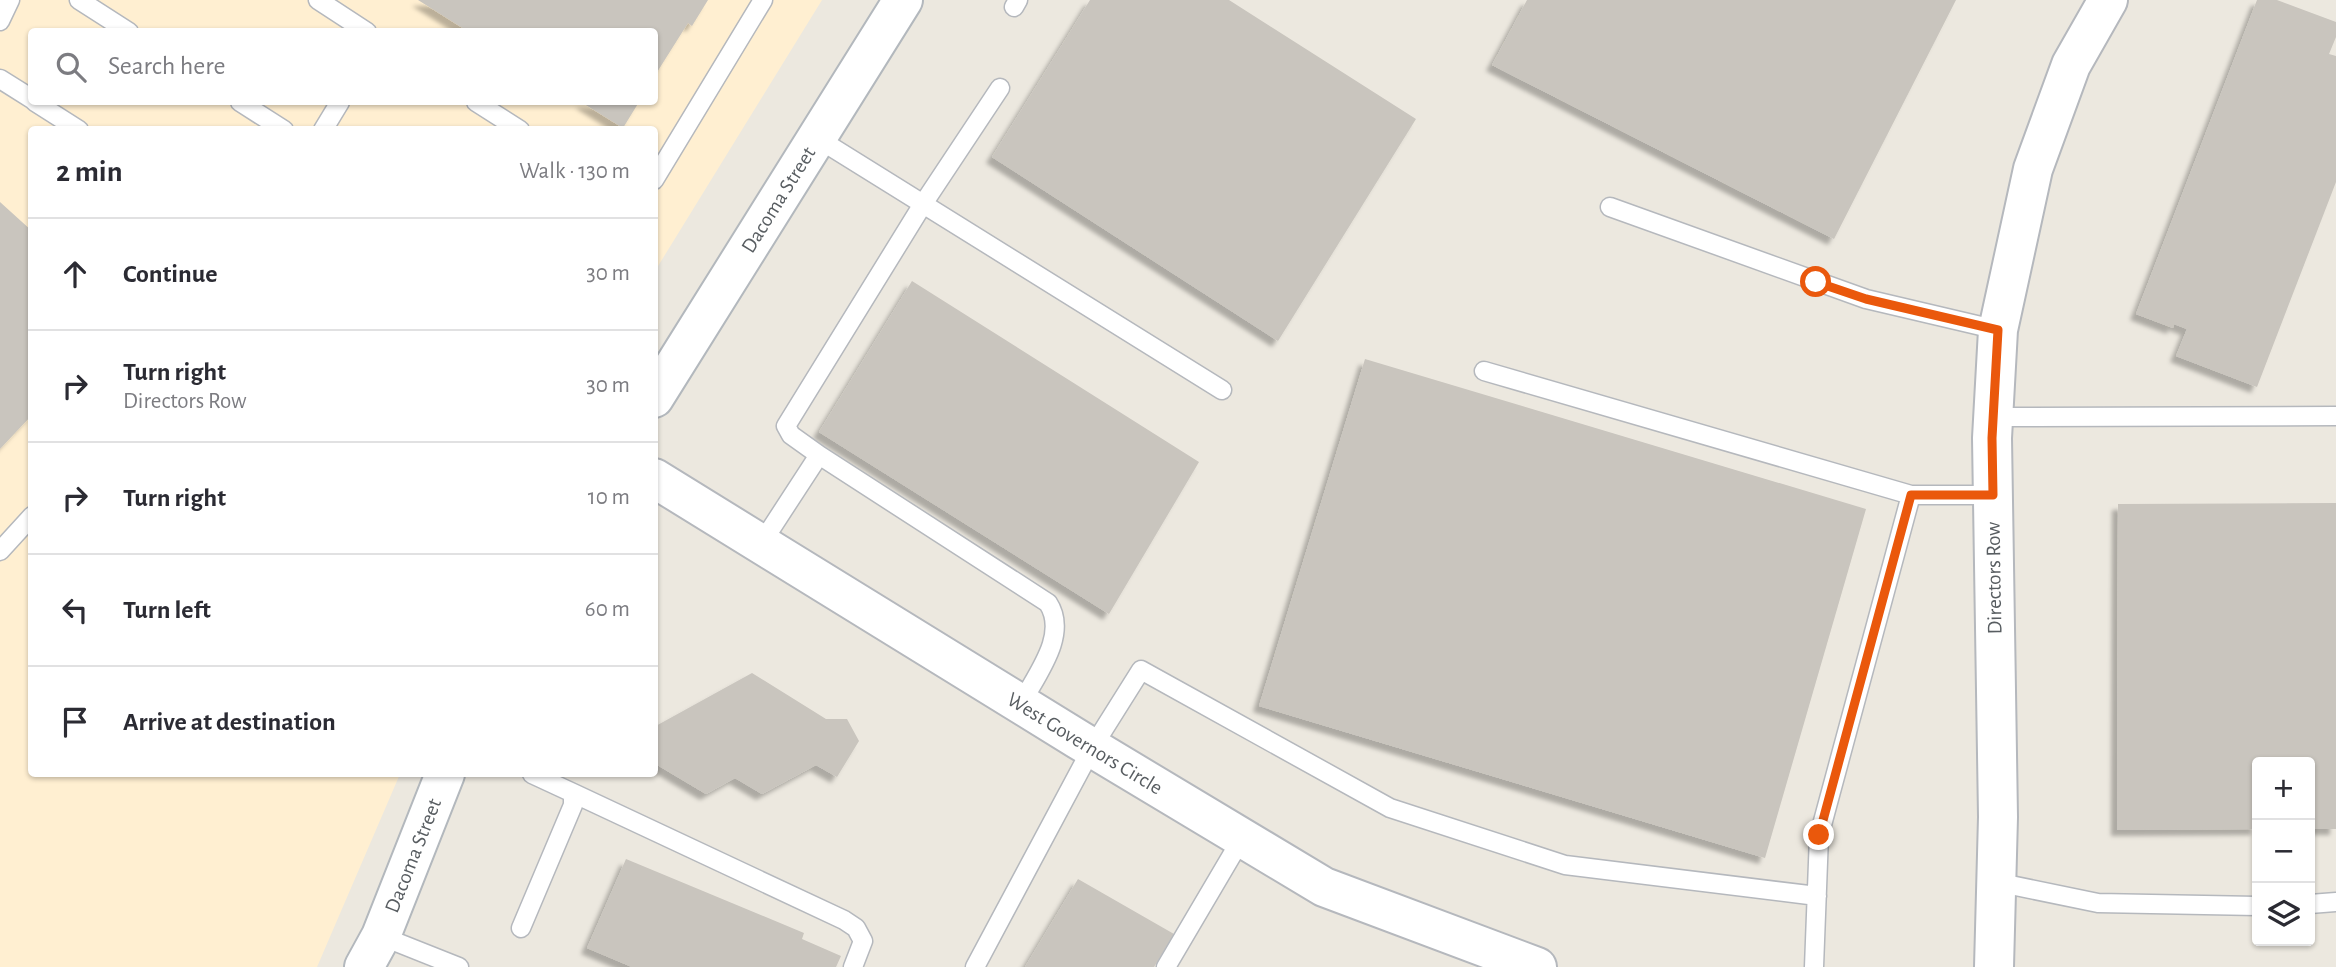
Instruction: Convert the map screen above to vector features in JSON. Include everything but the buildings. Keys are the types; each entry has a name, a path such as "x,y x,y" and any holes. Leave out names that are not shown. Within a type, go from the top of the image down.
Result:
{"street":[{"name":"Dacoma Street","path":"658,392 903,0"},
{"name":"Directors Row","path":"1994,967 1998,817 1993,417 1998,330 2033,169 2071,65 2108,0"},
{"name":"West Governors Circle","path":"658,480 1092,748 1324,887 1537,967"},
{"name":"Dacoma Street","path":"374,957 444,777"}],"lane":[{"path":"0,21 10,0"},
{"path":"79,0 123,28"},
{"path":"318,0 361,28"},
{"path":"658,173 763,0"},
{"path":"0,79 28,97"},
{"path":"1000,88 923,204 786,426 791,435 820,455 1048,603 1055,614 1055,640 1021,704"},
{"path":"41,105 73,126"},
{"path":"245,105 278,126"},
{"path":"325,126 338,105"},
{"path":"481,105 514,126"},
{"path":"817,138 1222,390"},
{"path":"1610,207 1866,299 1998,330"},
{"path":"1484,371 1911,495 1993,495"},
{"path":"1993,417 2335,412"},
{"path":"761,544 820,455"},
{"path":"1814,967 1819,835 1911,495"},
{"path":"0,551 28,520"},
{"path":"975,967 1092,748 1141,670 1390,808 1566,865 1817,896"},
{"path":"538,777 844,920 856,929 863,941 853,967"},
{"path":"521,928 573,805 573,793"},
{"path":"1166,967 1242,838"},
{"path":"1996,882 2098,903 2252,906"},
{"path":"2315,904 2336,902"},
{"path":"374,957 459,967"}],"shaded area":[{"path":"0,0 822,0 658,266 658,126 28,126 28,777 399,777 317,967 0,967"}],"route":[{"path":"1816,282 1866,299 1998,330 1992,438 1993,495 1911,495 1819,835"}]}
